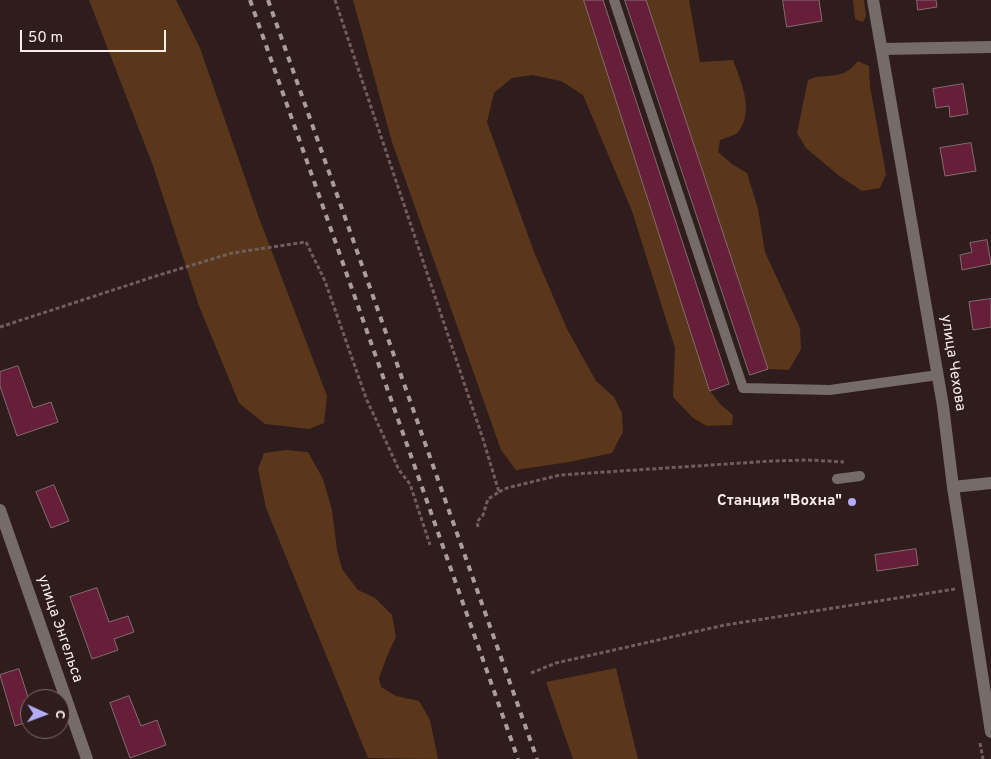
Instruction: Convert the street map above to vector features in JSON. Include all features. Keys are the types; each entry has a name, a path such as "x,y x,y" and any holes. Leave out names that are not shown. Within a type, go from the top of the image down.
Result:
{"street":[{"name":"улица Чехова","path":"873,0 938,375 953,487 991,732"},
{"path":"882,49 991,47"},
{"path":"953,487 991,483"},
{"name":"улица Энгельса","path":"0,510 87,759"}],"lane":[{"path":"614,0 743,388 830,390 938,375"},
{"path":"837,479 856,477"}],"path":[{"path":"335,0 482,436 499,492"},
{"path":"0,327 232,253 306,242 325,281 366,398 399,470 410,484 430,546"},
{"path":"478,527 477,522 483,516 488,499 499,492 507,488 560,475 808,460 844,462 856,477"},
{"path":"531,673 556,663 725,625 955,588"}],"shaded area":[{"path":"89,0 176,0 200,48 259,218 327,396 324,423 309,429 265,424 239,403 199,306 152,163"},
{"path":"353,0 584,0 710,391 720,404 733,415 732,425 707,426 693,418 673,397 675,348 632,211 583,95 561,81 532,75 512,78 494,93 487,122 534,252 567,329 596,381 614,397 622,413 623,432 612,453 516,470 501,450 392,142"},
{"path":"646,0 689,0 700,62 733,60 740,78 745,96 746,115 738,132 720,140 718,152 732,164 747,173 758,209 765,252 800,328 801,349 789,370 768,369"},
{"path":"853,0 864,0 866,16 863,22 855,19"},
{"path":"858,61 869,66 870,87 886,174 880,188 862,191 838,175 806,148 797,133 808,80 844,73"},
{"path":"286,450 308,452 323,479 332,510 337,550 342,569 358,590 375,598 392,615 396,637 379,678 381,687 396,696 419,701 430,720 438,759 368,758 266,508 258,469 264,453"},
{"path":"616,668 638,759 573,759 546,682"}],"building":[{"path":"584,0 603,0 729,384 710,391"},
{"path":"625,0 646,0 768,369 750,375"},
{"path":"783,0 819,0 822,21 787,27"},
{"path":"917,0 936,0 937,7 918,10"},
{"path":"963,84 968,114 950,117 949,106 936,108 933,89"},
{"path":"971,143 976,171 945,176 940,148"},
{"path":"987,240 991,264 962,270 960,255 972,252 970,243"},
{"path":"991,299 991,327 973,330 969,302"},
{"path":"18,366 33,408 51,402 58,422 17,436 0,386 0,372"},
{"path":"54,485 69,521 51,528 36,492"},
{"path":"916,549 918,565 877,571 875,555"},
{"path":"97,588 109,622 128,616 134,632 114,639 118,650 92,659 70,597"},
{"path":"19,669 25,689 20,689 20,724 15,726 0,675"},
{"path":"129,696 141,726 157,720 166,745 130,758 110,703"}],"railway":[{"path":"250,0 518,759"},
{"path":"268,0 537,759"}],"place":[{"name":"Станция \"Вохна\"","path":"852,502"}]}
